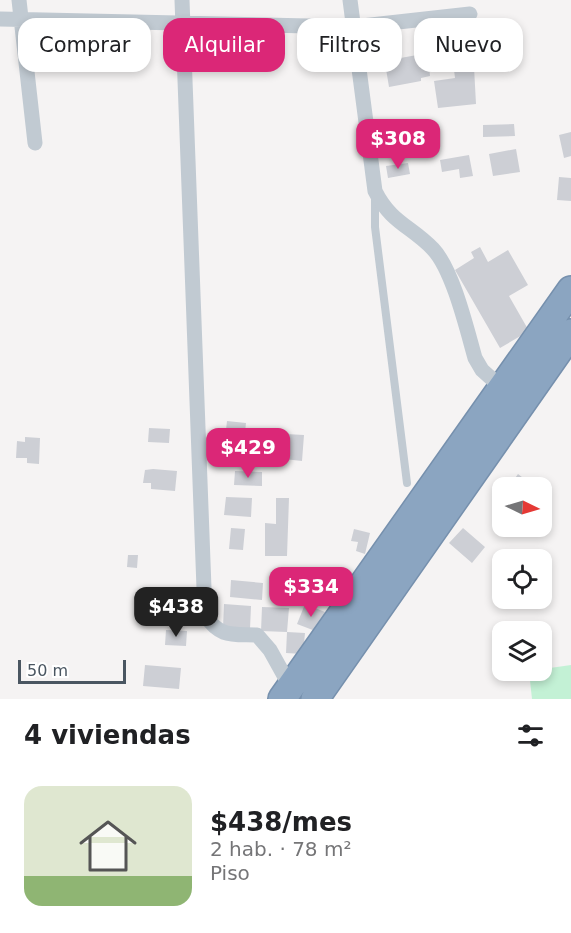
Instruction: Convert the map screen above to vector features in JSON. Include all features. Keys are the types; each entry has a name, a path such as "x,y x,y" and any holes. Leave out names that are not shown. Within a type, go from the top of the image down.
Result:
{"highway":[{"path":"286,693 571,290"},
{"path":"315,699 571,333"}],"street":[{"path":"19,0 20,18"},
{"path":"182,0 184,18"},
{"path":"350,0 352,18"},
{"path":"402,22 470,14"},
{"path":"0,19 18,18"},
{"path":"26,72 35,143"},
{"path":"186,72 205,615 212,626 222,634 257,635 270,650 286,693"},
{"path":"359,72 375,191 385,210 434,250 445,267 475,358 482,370 502,388"}],"lane":[{"path":"375,191 375,227 407,483"}],"green space":[{"path":"571,665 571,699 532,699 530,681 552,681 552,668"}],"building":[{"path":"414,56 414,72 430,72 430,76 421,78 421,81 389,87 386,72 402,72 402,58"},
{"path":"454,72 474,72 476,104 438,108 434,81 455,78"},
{"path":"514,124 515,136 483,137 483,125"},
{"path":"571,132 571,156 564,158 559,135"},
{"path":"432,133 434,148 410,153 407,137"},
{"path":"516,149 520,172 493,176 489,154"},
{"path":"469,155 473,176 460,178 459,169 442,172 440,160"},
{"path":"408,163 410,174 388,178 386,166"},
{"path":"559,177 571,178 571,201 557,200"},
{"path":"480,247 488,262 508,250 528,285 509,296 529,331 500,348 455,270 474,258 471,252"},
{"path":"227,421 246,423 244,441 225,439"},
{"path":"149,428 170,429 169,443 148,442"},
{"path":"286,434 304,435 302,461 284,459"},
{"path":"25,437 40,438 39,464 27,463 27,458 16,458 17,441 25,442"},
{"path":"220,447 236,448 235,466 219,465"},
{"path":"145,470 177,471 175,491 151,489 151,483 143,483"},
{"path":"235,471 262,472 262,486 234,485"},
{"path":"226,497 252,498 251,517 224,515"},
{"path":"276,498 289,498 287,556 265,556 265,523 276,524"},
{"path":"231,528 245,529 243,550 229,549"},
{"path":"463,528 485,547 472,563 449,543"},
{"path":"354,529 370,533 365,554 356,551 358,542 351,541"},
{"path":"128,555 138,555 137,568 127,567"},
{"path":"231,580 263,583 262,600 230,597"},
{"path":"224,604 251,606 250,629 223,628"},
{"path":"305,604 325,612 318,632 297,624"},
{"path":"262,607 289,608 287,632 261,631"},
{"path":"166,630 187,631 186,646 165,645"},
{"path":"287,632 305,633 303,654 286,653"},
{"path":"145,665 181,668 179,689 143,686"}]}
